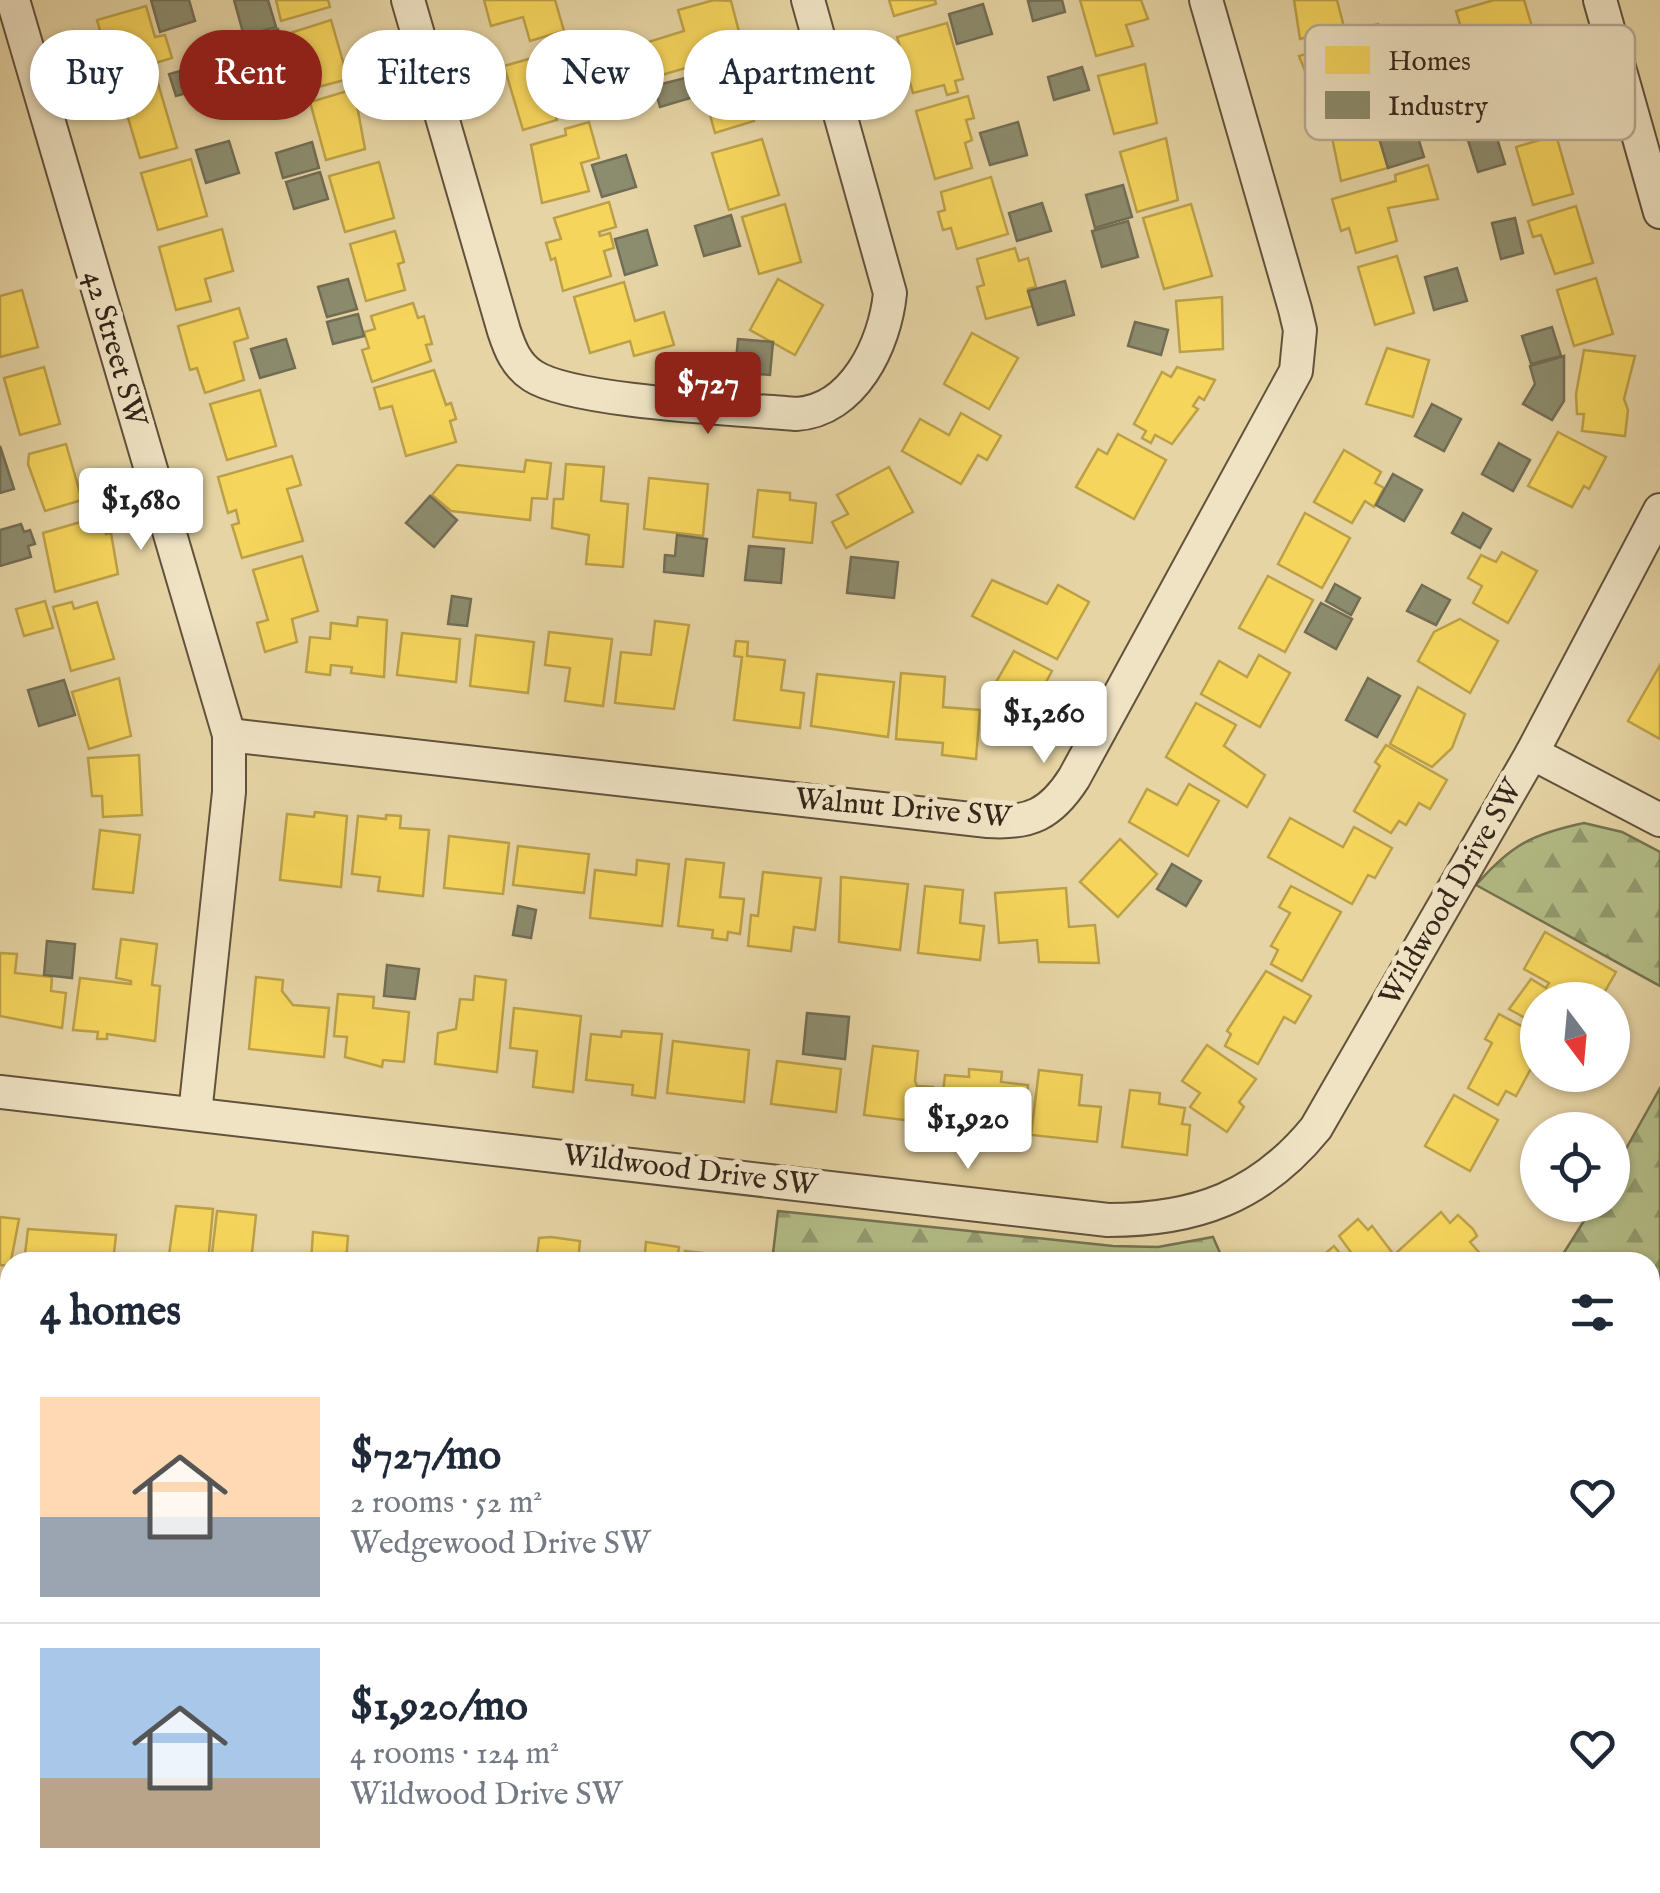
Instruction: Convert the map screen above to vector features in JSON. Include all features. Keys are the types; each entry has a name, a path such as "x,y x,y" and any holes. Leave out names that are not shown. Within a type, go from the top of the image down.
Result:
{"street":[{"name":"42 Street SW","path":"13,0 229,735 229,792 195,1114"},
{"path":"408,0 504,331 512,354 529,374 571,390 813,414 844,396 880,338 890,294 808,0"},
{"name":"Walnut Drive SW","path":"229,735 988,821 1015,823 1038,818 1059,801 1074,778 1296,371 1300,330 1295,308 1206,0"},
{"path":"1600,0 1607,25"},
{"path":"1635,124 1660,212"},
{"path":"1532,754 1660,510"},
{"name":"Wildwood Drive SW","path":"0,1092 1108,1220 1162,1220 1234,1196 1295,1154 1316,1128 1532,754 1660,820"}],"green space":[{"path":"1584,823 1622,832 1660,852 1660,986 1476,885 1500,860 1524,843"},
{"path":"1660,1088 1660,1252 1564,1252 1583,1222 1630,1222 1630,1142"},
{"path":"778,1211 1113,1246 1158,1247 1213,1237 1220,1252 773,1252"}],"building: Homes":[{"path":"276,0 328,0 330,7 281,21"},
{"path":"484,0 555,0 564,30 527,30 523,17 491,26"},
{"path":"714,0 731,1 739,30 684,31 678,10"},
{"path":"889,0 935,0 936,4 894,16"},
{"path":"1080,0 1141,0 1148,19 1126,25 1133,46 1096,56"},
{"path":"1294,0 1337,0 1343,25 1305,25 1305,38 1300,39"},
{"path":"1494,0 1524,0 1532,25 1460,25 1456,11"},
{"path":"146,6 153,30 100,30 97,20"},
{"path":"331,20 342,58 342,81 322,86 322,30 299,30"},
{"path":"947,23 963,79 955,81 958,92 947,95 944,85 913,93 911,33"},
{"path":"684,31 684,69 664,74 664,37"},
{"path":"165,35 172,58 159,62 159,36"},
{"path":"526,60 526,120 557,120 523,130 506,65"},
{"path":"1145,64 1157,123 1114,134 1098,76"},
{"path":"159,87 177,148 140,158 129,120 159,120"},
{"path":"342,93 342,120 360,120 365,149 326,160 315,120 322,120 322,98"},
{"path":"968,96 974,118 966,120 972,140 965,143 972,168 935,179 916,111"},
{"path":"711,120 754,120 754,121 715,133"},
{"path":"589,122 599,158 581,163 589,191 542,203 531,145 566,135 565,129"},
{"path":"1166,138 1178,200 1137,212 1120,152"},
{"path":"762,139 779,195 729,210 712,153"},
{"path":"1333,140 1380,140 1388,168 1341,181"},
{"path":"1539,140 1557,140 1573,194 1533,205 1516,147"},
{"path":"191,159 207,216 158,230 141,173"},
{"path":"379,162 394,218 345,232 329,176"},
{"path":"1428,165 1438,199 1388,208 1397,241 1356,253 1349,228 1341,231 1332,199 1396,181 1395,175"},
{"path":"991,177 1008,234 957,249 951,228 943,230 938,212 945,210 941,192"},
{"path":"609,202 616,227 599,232 600,236 610,233 614,248 604,251 611,276 563,291 555,258 551,260 546,243 561,239 554,218"},
{"path":"785,204 801,262 759,274 742,217"},
{"path":"1191,204 1212,276 1164,289 1143,218"},
{"path":"1576,206 1593,263 1555,274 1541,235 1533,237 1528,221"},
{"path":"222,229 233,271 205,279 211,301 176,310 159,247"},
{"path":"395,231 404,262 398,264 405,290 366,301 350,244"},
{"path":"1015,248 1019,261 1028,258 1036,287 1028,289 1033,306 986,319 977,287 984,285 977,259"},
{"path":"1397,256 1414,313 1375,325 1358,267"},
{"path":"1596,278 1613,334 1574,346 1557,290"},
{"path":"778,279 823,305 795,355 750,330"},
{"path":"624,282 635,321 664,312 674,345 634,356 630,341 590,353 574,297"},
{"path":"22,290 38,347 0,357 0,296"},
{"path":"1222,297 1223,349 1180,352 1176,301"},
{"path":"413,303 418,318 424,316 432,344 426,345 431,361 372,382 362,350 369,348 364,332 375,329 371,316"},
{"path":"239,308 248,338 234,342 244,380 205,393 197,368 190,370 178,326"},
{"path":"972,333 1018,358 989,409 944,384"},
{"path":"1387,348 1429,360 1413,417 1366,404"},
{"path":"1584,350 1635,356 1624,399 1628,410 1625,436 1582,431 1584,414 1577,414 1576,394"},
{"path":"44,367 60,424 20,435 4,378"},
{"path":"1177,367 1215,380 1204,400 1199,397 1193,406 1198,409 1172,444 1155,435 1151,443 1142,438 1146,431 1134,424 1162,372 1171,377"},
{"path":"434,370 446,405 451,403 456,419 450,421 456,442 406,456 392,406 380,409 374,388"},
{"path":"260,390 276,446 227,460 210,404"},
{"path":"961,413 1001,436 987,460 978,455 961,484 902,451 920,419 949,435"},
{"path":"1558,432 1606,457 1589,489 1584,486 1572,507 1528,486"},
{"path":"1118,434 1166,460 1134,519 1076,487 1098,449 1107,454"},
{"path":"66,444 82,500 45,511 28,464 29,454"},
{"path":"1344,450 1381,472 1375,483 1384,488 1374,507 1365,501 1352,523 1314,502"},
{"path":"292,456 301,485 287,489 303,541 242,558 232,525 239,523 236,510 228,513 218,477"},
{"path":"526,460 551,463 547,499 532,498 530,520 451,511 432,495 457,465 524,472"},
{"path":"566,464 604,467 601,501 628,504 623,567 586,564 589,535 552,528 554,499 563,499"},
{"path":"889,467 913,512 846,548 832,522 848,514 837,495"},
{"path":"649,478 708,484 703,536 644,529"},
{"path":"758,490 790,493 790,500 816,503 812,543 753,537"},
{"path":"1305,513 1350,538 1322,588 1278,564"},
{"path":"101,516 106,534 111,533 118,574 55,592 43,533"},
{"path":"1502,552 1537,571 1508,623 1473,603 1482,586 1468,578 1481,555 1496,562"},
{"path":"302,556 318,611 292,619 297,642 265,652 257,623 268,620 253,570"},
{"path":"1268,576 1313,600 1285,652 1239,628"},
{"path":"992,580 1047,604 1058,585 1089,602 1057,659 972,616"},
{"path":"45,601 53,628 24,636 16,609"},
{"path":"72,602 74,609 97,602 114,659 71,671 53,607"},
{"path":"358,617 387,620 384,677 351,673 352,667 331,665 330,675 306,672 310,637 330,639 331,623 357,626"},
{"path":"1460,619 1498,641 1470,693 1418,661 1434,632"},
{"path":"655,621 689,625 674,709 615,703 621,652 651,655"},
{"path":"549,632 612,639 603,706 565,701 570,668 545,665"},
{"path":"402,633 460,639 456,682 397,675"},
{"path":"476,635 534,642 528,693 470,686"},
{"path":"736,641 748,642 747,656 785,660 781,690 804,693 800,728 734,720 742,657 734,656"},
{"path":"1014,651 1052,671 1027,717 1034,721 1023,740 994,725 1001,710 985,701"},
{"path":"1259,655 1290,673 1260,727 1201,694 1219,661 1247,677"},
{"path":"1660,665 1660,739 1628,721"},
{"path":"901,673 945,677 943,707 980,710 976,759 942,755 943,743 896,739"},
{"path":"817,674 894,682 888,737 811,726"},
{"path":"119,678 131,736 89,749 72,692"},
{"path":"1418,687 1465,714 1452,748 1432,767 1390,744"},
{"path":"1196,703 1236,725 1224,746 1265,775 1247,807 1166,757"},
{"path":"1386,745 1447,780 1430,809 1419,803 1406,825 1399,821 1391,833 1354,811 1380,766 1375,762"},
{"path":"139,755 142,815 103,817 102,796 92,796 88,758"},
{"path":"1189,784 1219,801 1188,856 1129,822 1147,789 1177,805"},
{"path":"315,812 347,816 341,887 280,880 287,814 314,817"},
{"path":"386,815 401,816 400,828 429,830 423,896 378,891 380,877 352,874 358,816 386,819"},
{"path":"1290,818 1343,847 1354,827 1392,848 1375,878 1368,875 1352,904 1268,857"},
{"path":"100,830 140,835 133,893 93,889"},
{"path":"449,836 509,843 503,894 444,888"},
{"path":"1120,839 1157,874 1118,917 1080,882"},
{"path":"518,846 589,854 584,893 513,885"},
{"path":"686,859 724,863 720,897 744,899 740,934 728,932 727,940 712,938 713,930 678,926"},
{"path":"637,860 669,864 662,926 590,918 595,870 636,875"},
{"path":"763,872 821,878 815,930 794,927 791,951 748,946 751,915 758,916"},
{"path":"841,877 908,884 900,950 839,942"},
{"path":"925,886 963,890 960,923 984,926 980,960 918,953"},
{"path":"1291,886 1341,912 1302,981 1271,964 1278,950 1271,946 1290,913 1279,907"},
{"path":"1066,888 1069,927 1095,925 1099,963 1039,962 1037,940 999,943 995,893"},
{"path":"1545,932 1616,972 1610,982 1547,982 1524,969"},
{"path":"121,939 157,944 152,985 160,986 155,1041 107,1034 107,1039 97,1039 98,1032 73,1030 80,978 131,984 116,978"},
{"path":"0,953 17,954 15,973 52,977 51,991 66,993 62,1028 0,1016"},
{"path":"1266,971 1311,996 1295,1023 1284,1017 1258,1064 1225,1046 1231,1034 1227,1031"},
{"path":"475,976 506,980 497,1072 435,1064 438,1033 456,1029 460,999 473,1000"},
{"path":"256,977 283,980 282,991 293,1005 329,1008 324,1057 249,1049"},
{"path":"338,994 374,997 373,1008 409,1012 404,1062 383,1060 382,1067 345,1057 347,1037 334,1036"},
{"path":"1520,994 1520,1015 1509,1009"},
{"path":"514,1008 581,1016 573,1092 533,1087 537,1051 510,1048"},
{"path":"1499,1014 1520,1025 1520,1089 1516,1096 1506,1091 1498,1105 1468,1088 1492,1043 1485,1039"},
{"path":"622,1031 662,1034 655,1098 632,1095 633,1085 586,1080 591,1034 621,1037"},
{"path":"673,1041 749,1050 744,1102 667,1093"},
{"path":"1207,1045 1256,1079 1239,1102 1244,1107 1227,1132 1190,1107 1200,1093 1182,1081"},
{"path":"873,1046 918,1051 917,1086 933,1087 929,1123 864,1115"},
{"path":"777,1061 841,1069 836,1112 771,1104"},
{"path":"969,1069 1002,1072 1001,1082 1028,1085 1023,1135 939,1126 945,1075 969,1077"},
{"path":"1039,1070 1082,1075 1079,1105 1101,1107 1097,1142 1031,1135"},
{"path":"1130,1090 1160,1093 1159,1104 1185,1108 1182,1124 1190,1125 1187,1155 1122,1147"},
{"path":"1454,1095 1498,1120 1470,1171 1425,1146"},
{"path":"176,1206 213,1209 209,1252 169,1252"},
{"path":"217,1211 256,1215 252,1252 212,1252"},
{"path":"1441,1212 1450,1223 1458,1215 1473,1229 1477,1236 1470,1242 1479,1252 1397,1252"},
{"path":"0,1217 19,1219 13,1252 0,1252"},
{"path":"1358,1219 1368,1230 1372,1226 1392,1252 1351,1252 1339,1236"},
{"path":"28,1229 116,1235 114,1252 25,1252"},
{"path":"313,1232 348,1236 347,1252 312,1252"},
{"path":"539,1238 580,1241 579,1252 537,1252"},
{"path":"646,1242 679,1247 678,1252 645,1252"}],"building: Industry":[{"path":"151,0 189,0 195,21 160,32"},
{"path":"234,0 268,0 276,27 242,30"},
{"path":"1062,0 1065,12 1033,21 1028,1"},
{"path":"983,4 992,34 957,44 949,14"},
{"path":"1082,67 1089,90 1054,100 1048,77"},
{"path":"179,71 179,95 176,96 169,74"},
{"path":"684,78 684,100 664,106 664,83"},
{"path":"1018,122 1027,155 990,165 980,133"},
{"path":"1380,140 1419,140 1424,157 1388,168"},
{"path":"1468,140 1498,140 1505,164 1478,172"},
{"path":"229,141 239,173 206,183 196,150"},
{"path":"312,142 319,168 283,178 276,153"},
{"path":"626,155 636,187 602,197 592,165"},
{"path":"320,172 328,199 294,209 286,182"},
{"path":"1123,185 1132,217 1095,228 1086,195"},
{"path":"1042,203 1051,231 1017,241 1009,213"},
{"path":"731,215 740,246 704,256 695,226"},
{"path":"1515,218 1523,253 1501,259 1492,223"},
{"path":"1128,221 1138,257 1102,267 1092,231"},
{"path":"647,230 657,265 625,275 615,239"},
{"path":"1457,268 1467,301 1434,310 1425,277"},
{"path":"348,279 357,309 327,317 318,287"},
{"path":"1065,281 1074,315 1038,325 1028,291"},
{"path":"358,314 364,336 333,344 327,322"},
{"path":"1135,322 1168,330 1161,355 1128,346"},
{"path":"1552,327 1561,356 1531,364 1522,336"},
{"path":"286,339 295,368 260,378 251,349"},
{"path":"738,339 773,342 770,375 735,372"},
{"path":"1564,356 1564,401 1552,420 1523,404 1535,384 1530,366"},
{"path":"1432,404 1461,419 1444,451 1415,436"},
{"path":"1499,443 1530,460 1513,491 1482,474"},
{"path":"0,446 14,489 0,493"},
{"path":"1393,474 1422,490 1404,521 1376,505"},
{"path":"430,496 457,520 434,547 406,523"},
{"path":"1463,513 1491,529 1480,548 1452,533"},
{"path":"21,524 24,532 30,530 35,544 28,546 31,557 0,566 0,530"},
{"path":"677,535 707,539 703,576 664,572 665,555 675,556"},
{"path":"749,546 784,549 781,583 745,580"},
{"path":"851,557 898,562 894,598 847,593"},
{"path":"1335,584 1360,598 1351,615 1326,601"},
{"path":"1422,585 1450,600 1436,625 1407,611"},
{"path":"452,596 471,599 467,626 448,624"},
{"path":"1321,603 1352,619 1336,649 1305,632"},
{"path":"1368,678 1400,696 1377,737 1346,720"},
{"path":"64,680 75,715 39,726 28,690"},
{"path":"1172,864 1201,881 1186,906 1157,889"},
{"path":"518,906 536,910 531,938 513,935"},
{"path":"47,941 75,944 72,978 44,975"},
{"path":"387,965 419,969 415,999 384,996"},
{"path":"807,1013 849,1017 845,1059 803,1054"}]}
